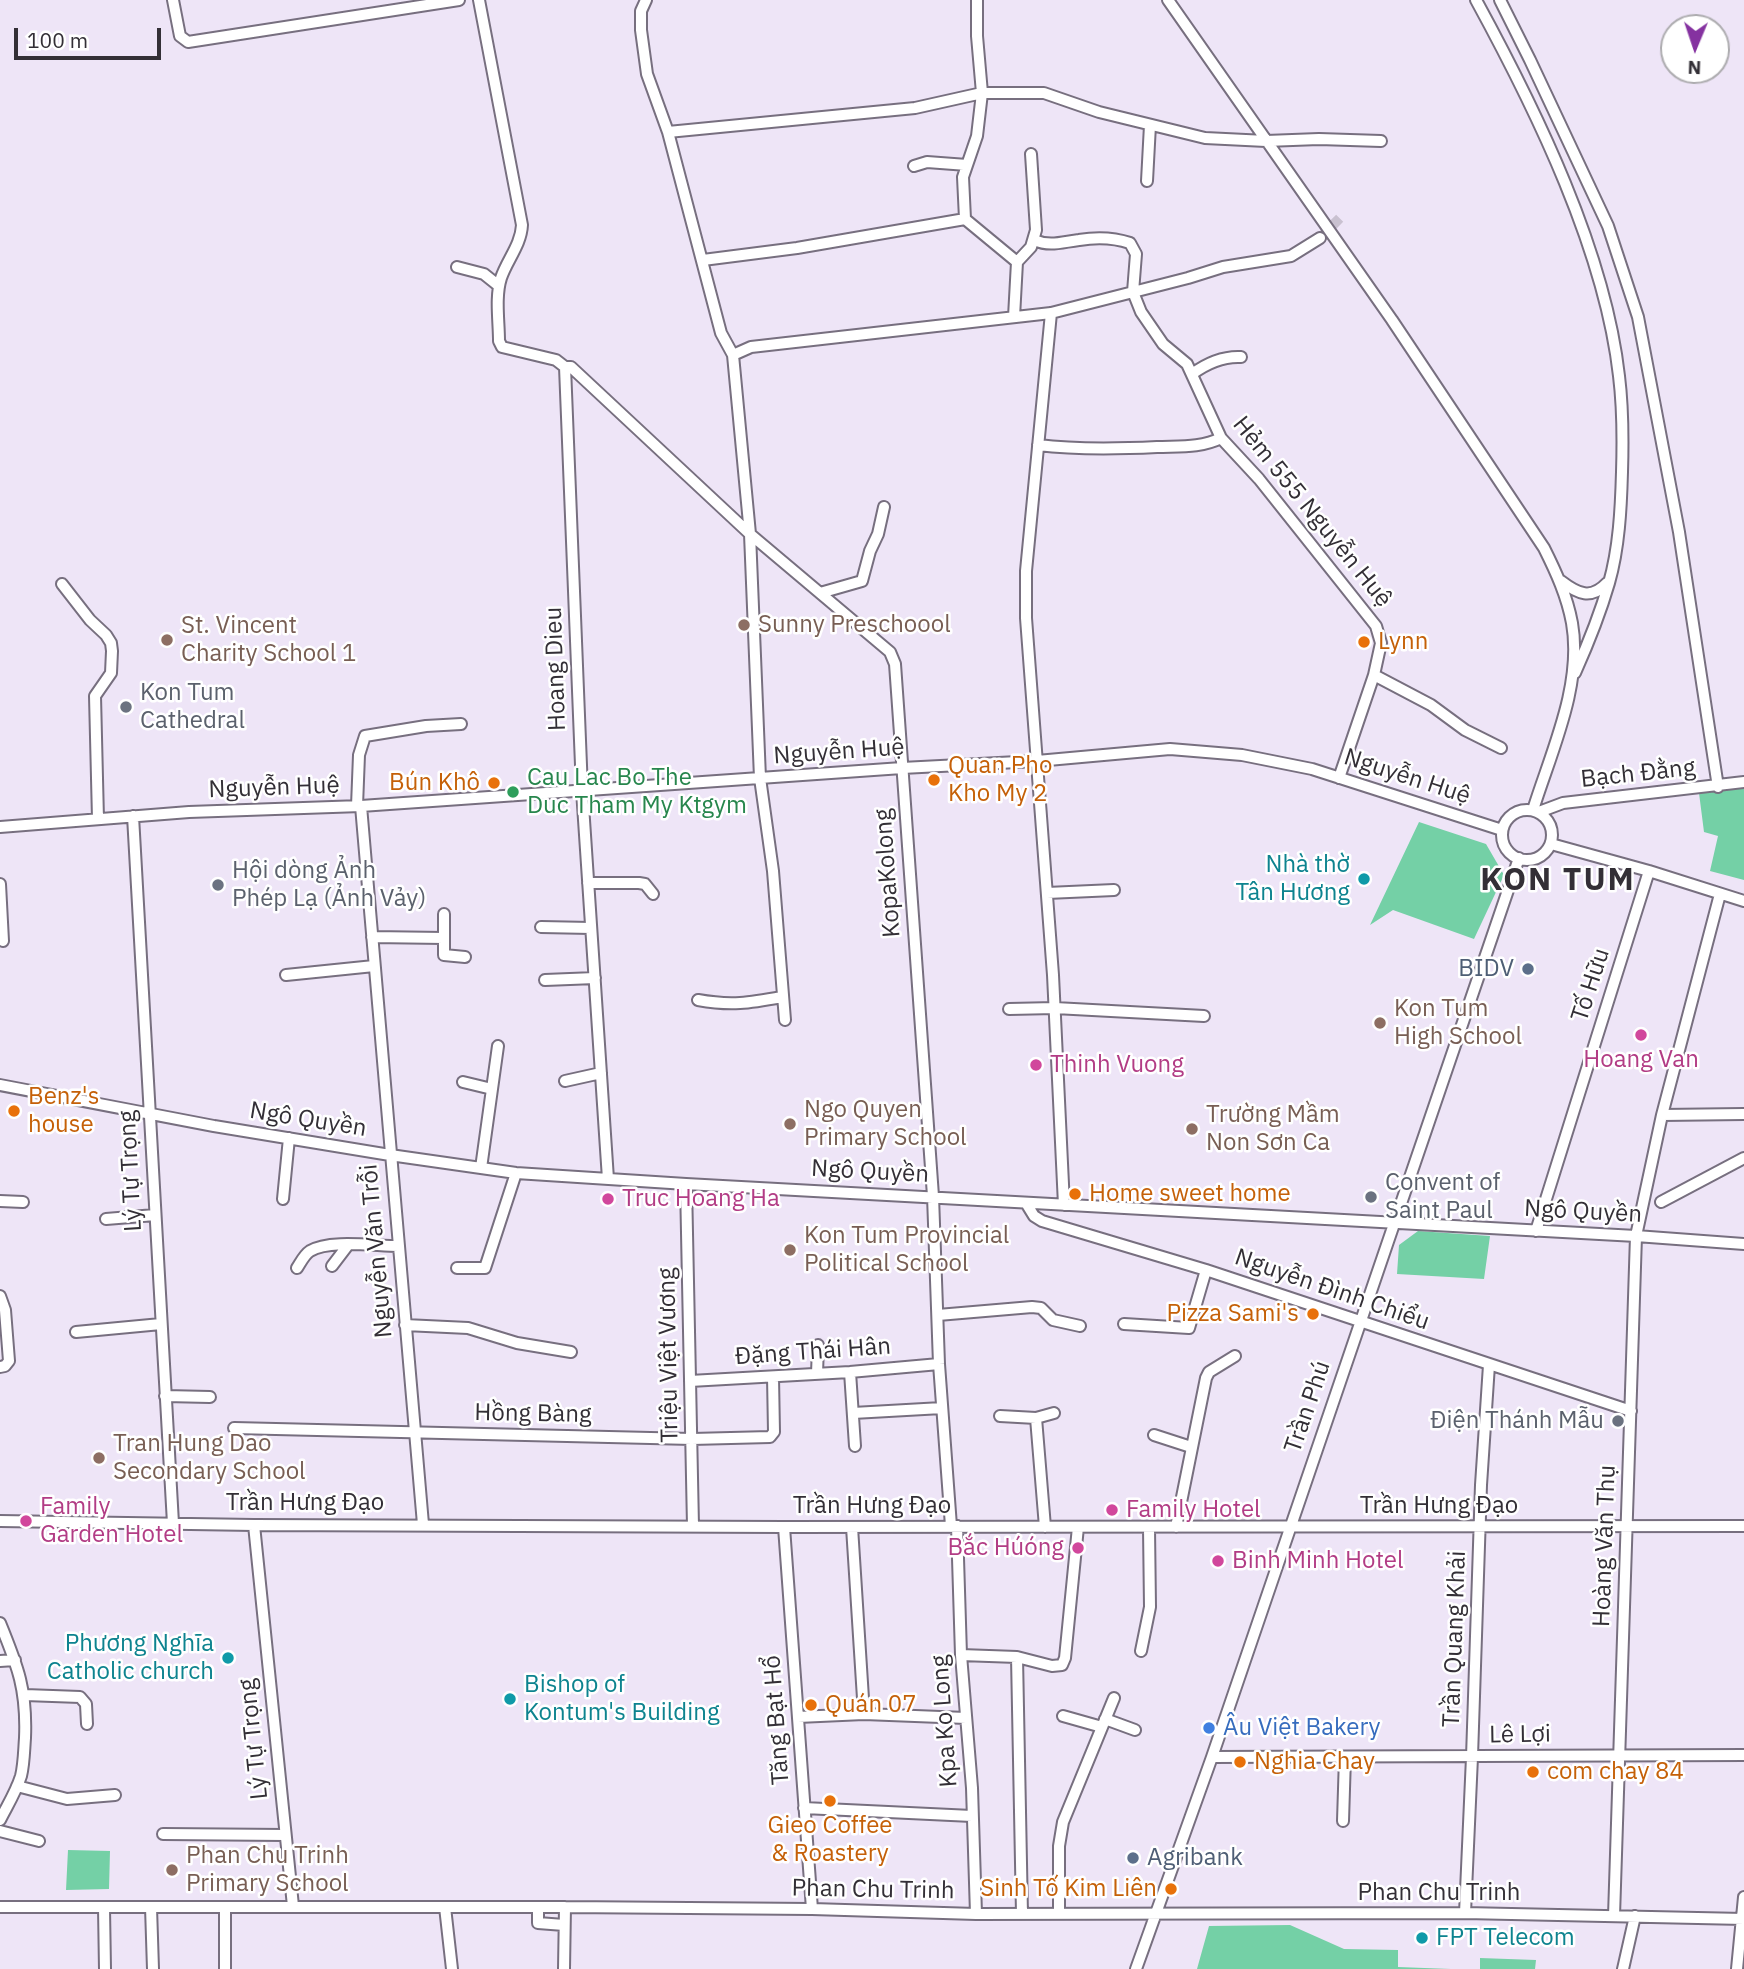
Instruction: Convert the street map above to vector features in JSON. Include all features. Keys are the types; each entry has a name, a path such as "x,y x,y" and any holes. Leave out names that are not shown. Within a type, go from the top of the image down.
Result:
{"street":[{"path":"173,0 180,36 188,42 459,0"},
{"path":"457,267 484,274 499,286 522,234 479,0"},
{"path":"646,0 641,11 647,74 668,132 721,333 733,355 750,534 760,778 773,871 785,1020"},
{"path":"977,0 982,93 978,136 963,177 965,219 1017,262"},
{"path":"1168,0 1437,387 1544,548 1567,599 1574,640 1570,685"},
{"path":"1476,0 1530,106 1566,188 1591,255 1613,338 1619,377 1623,436 1619,520 1609,581 1570,685 1536,811"},
{"path":"1500,0 1608,226 1638,317 1679,532 1718,786"},
{"path":"668,132 915,108 982,93 1044,93 1098,112 1205,138 1381,141"},
{"path":"1147,181 1150,125"},
{"path":"1014,317 1017,262 1027,253 1034,240 1037,218 1031,154"},
{"path":"914,166 927,162 967,165"},
{"path":"703,260 797,248 965,219"},
{"path":"1034,240 1042,244 1060,244 1074,240 1115,238 1130,243 1136,254 1133,292"},
{"path":"733,355 751,347 1051,313 1223,267 1291,256 1320,238"},
{"name":"KopaKolong","path":"499,286 499,341 502,347 556,359 565,367 571,367 750,534 890,652 895,664 933,1196 942,1408 954,1526"},
{"name":"Hẻm 555 Nguyễn Huệ","path":"1133,292 1141,312 1163,344 1188,364 1221,438 1259,479 1376,626 1381,643 1374,675 1339,778"},
{"path":"1051,313 1026,571 1027,618 1055,1008 1064,1205"},
{"path":"1192,374 1204,366 1228,357 1241,357"},
{"name":"Hoang Dieu","path":"565,367 582,790 608,1179"},
{"path":"1038,444 1069,449 1126,449 1207,445 1221,438"},
{"path":"820,593 862,581 884,507"},
{"path":"1560,580 1571,589 1586,594 1598,592 1609,581"},
{"path":"62,584 111,643 111,673 95,696 99,819"},
{"path":"1374,675 1431,705 1465,730 1501,748"},
{"name":"Nguyễn Văn Trỗi","path":"423,1524 359,806 359,755 365,736 461,723"},
{"name":"Nguyễn Huệ","path":"0,827 133,816 359,806 1037,761 1170,749 1242,755 1312,769 1502,830"},
{"name":"Bạch Đằng","path":"1536,811 1563,803 1744,782"},
{"path":"1519,810 1536,811 1547,818 1551,827 1551,844 1544,854 1535,859 1519,858 1507,851 1502,830 1510,815 1519,810"},
{"name":"Lý Tự Trọng","path":"133,816 173,1523"},
{"path":"1551,844 1744,901"},
{"name":"Trần Phú","path":"1136,1969 1212,1757 1519,858"},
{"name":"Tố Hữu","path":"1536,1231 1649,871"},
{"path":"588,883 645,884 653,894"},
{"path":"0,884 3,941"},
{"path":"1047,893 1114,890"},
{"name":"Hoàng Văn Thụ","path":"1614,1916 1636,1236 1662,1115 1720,894"},
{"path":"444,914 444,955 465,957"},
{"path":"541,928 591,928"},
{"path":"372,937 443,938"},
{"path":"286,975 374,966"},
{"path":"545,980 595,978"},
{"path":"698,1000 725,1005 782,997"},
{"path":"1009,1009 1055,1008 1204,1016"},
{"path":"481,1168 498,1046"},
{"path":"565,1081 601,1073"},
{"path":"463,1082 492,1089"},
{"name":"Ngô Quyền","path":"0,1085 289,1138 516,1173 1744,1244"},
{"path":"1662,1115 1744,1114"},
{"path":"283,1199 289,1138"},
{"path":"1661,1202 1744,1158"},
{"path":"457,1268 485,1268 516,1173"},
{"name":"Triệu Việt Vương","path":"686,1184 693,1526"},
{"path":"0,1201 23,1202"},
{"name":"Nguyễn Đình Chiểu","path":"1026,1203 1034,1216 1042,1221 1206,1270 1631,1410"},
{"path":"106,1219 155,1215"},
{"path":"332,1266 348,1245"},
{"path":"297,1268 307,1252 318,1247 398,1246"},
{"path":"1124,1324 1189,1328 1206,1270"},
{"path":"0,1296 5,1310 9,1361 0,1367"},
{"path":"938,1315 1032,1307 1041,1308 1053,1320 1080,1326"},
{"path":"76,1332 161,1324"},
{"path":"405,1325 468,1328 517,1343 571,1352"},
{"path":"817,1374 818,1345"},
{"path":"1176,1527 1206,1378 1209,1372 1235,1356"},
{"name":"Đặng Thái Hân","path":"690,1381 939,1364"},
{"name":"Trần Quang Khải","path":"1465,1913 1479,1528 1489,1365"},
{"path":"850,1372 855,1446"},
{"name":"Hồng Bàng","path":"234,1428 692,1439 773,1435 773,1377"},
{"path":"165,1396 211,1397"},
{"path":"853,1413 942,1408"},
{"path":"1000,1416 1036,1418 1054,1413"},
{"path":"1036,1418 1045,1527"},
{"path":"1154,1435 1191,1447"},
{"name":"Trần Hưng Đạo","path":"0,1521 784,1527 1744,1527"},
{"name":"Lý Tự Trọng","path":"254,1525 293,1906"},
{"name":"Kpa Ko Long","path":"954,1526 972,1816 975,1914"},
{"name":"Tăng Bạt Hổ","path":"784,1527 812,1909"},
{"path":"852,1527 864,1714"},
{"path":"961,1654 1017,1657 1052,1666 1062,1665 1078,1527"},
{"path":"1142,1651 1150,1607 1149,1528"},
{"path":"0,1623 25,1695 24,1759 17,1786 6,1799 0,1820"},
{"path":"1017,1657 1021,1914"},
{"path":"0,1661 15,1660"},
{"path":"25,1695 80,1697 86,1704 87,1724"},
{"path":"1059,1914 1059,1846 1063,1822 1114,1698"},
{"path":"798,1717 864,1714 966,1718"},
{"path":"1063,1716 1135,1730"},
{"name":"Lê Lợi","path":"1212,1757 1744,1755"},
{"path":"1343,1821 1345,1757"},
{"path":"17,1786 67,1799 115,1795"},
{"path":"804,1808 972,1816"},
{"path":"0,1831 39,1841"},
{"path":"163,1834 285,1835"},
{"path":"1737,1969 1744,1897"},
{"path":"225,1906 225,1969"},
{"name":"Phan Chu Trinh","path":"0,1907 565,1907 812,1909 975,1914 1465,1913 1743,1919"},
{"path":"151,1907 153,1969"},
{"path":"445,1907 452,1969"},
{"path":"538,1907 538,1923 564,1925"},
{"path":"564,1969 565,1907"},
{"path":"104,1908 105,1969"},
{"path":"1623,1969 1635,1916"}],"green space":[{"path":"1744,786 1744,880 1710,871 1718,836 1704,832 1699,793"},
{"path":"1419,822 1486,844 1504,875 1474,939 1393,910 1370,925"},
{"path":"1418,1231 1490,1236 1484,1279 1397,1274 1399,1245"},
{"path":"68,1850 110,1851 109,1889 66,1890"},
{"path":"1290,1925 1344,1949 1398,1950 1398,1967 1451,1969 1197,1969 1209,1926"},
{"path":"1480,1958 1536,1960 1535,1969 1480,1969"}],"tunnel":[{"path":"1322,236 1343,215"}],"place":[{"name":"Sunny Preschoool","path":"744,625"},
{"name":"St. Vincent Charity School 1","path":"167,640"},
{"name":"Lynn","path":"1364,642"},
{"name":"Kon Tum Cathedral","path":"126,707"},
{"name":"Quan Pho Kho My 2","path":"934,780"},
{"name":"Bún Khô","path":"494,783"},
{"name":"Cau Lac Bo The Duc Tham My Ktgym","path":"513,792"},
{"name":"Nhà thờ Tân Hương","path":"1364,879"},
{"name":"Hội dòng Ảnh Phép Lạ (Ảnh Vảy)","path":"218,885"},
{"name":"BIDV","path":"1528,969"},
{"name":"Kon Tum High School","path":"1380,1023"},
{"name":"Hoang Van","path":"1641,1035"},
{"name":"Thinh Vuong","path":"1036,1065"},
{"name":"Benz's house","path":"14,1111"},
{"name":"Ngo Quyen Primary School","path":"790,1124"},
{"name":"Trường Mầm Non Sơn Ca","path":"1192,1129"},
{"name":"Home sweet home","path":"1075,1194"},
{"name":"Convent of Saint Paul","path":"1371,1197"},
{"name":"Truc Hoang Ha","path":"608,1199"},
{"name":"Kon Tum Provincial Political School","path":"790,1250"},
{"name":"Pizza Sami's","path":"1313,1314"},
{"name":"Điện Thánh Mẫu","path":"1618,1421"},
{"name":"Tran Hung Dao Secondary School","path":"99,1458"},
{"name":"Family Hotel","path":"1112,1510"},
{"name":"Family Garden Hotel","path":"26,1521"},
{"name":"Bắc Húóng","path":"1078,1548"},
{"name":"Binh Minh Hotel","path":"1218,1561"},
{"name":"Phương Nghĩa Catholic church","path":"228,1658"},
{"name":"Bishop of Kontum's Building","path":"510,1699"},
{"name":"Quán 07","path":"811,1705"},
{"name":"Âu Việt Bakery","path":"1209,1728"},
{"name":"Nghia Chay","path":"1240,1762"},
{"name":"com chay 84","path":"1533,1772"},
{"name":"Gieo Coffee & Roastery","path":"830,1801"},
{"name":"Agribank","path":"1133,1858"},
{"name":"Phan Chu Trinh Primary School","path":"172,1870"},
{"name":"Sinh Tố Kim Liên","path":"1171,1889"},
{"name":"FPT Telecom","path":"1422,1938"}],"district":[{"name":"KON TUM","path":"1558,881"}]}
